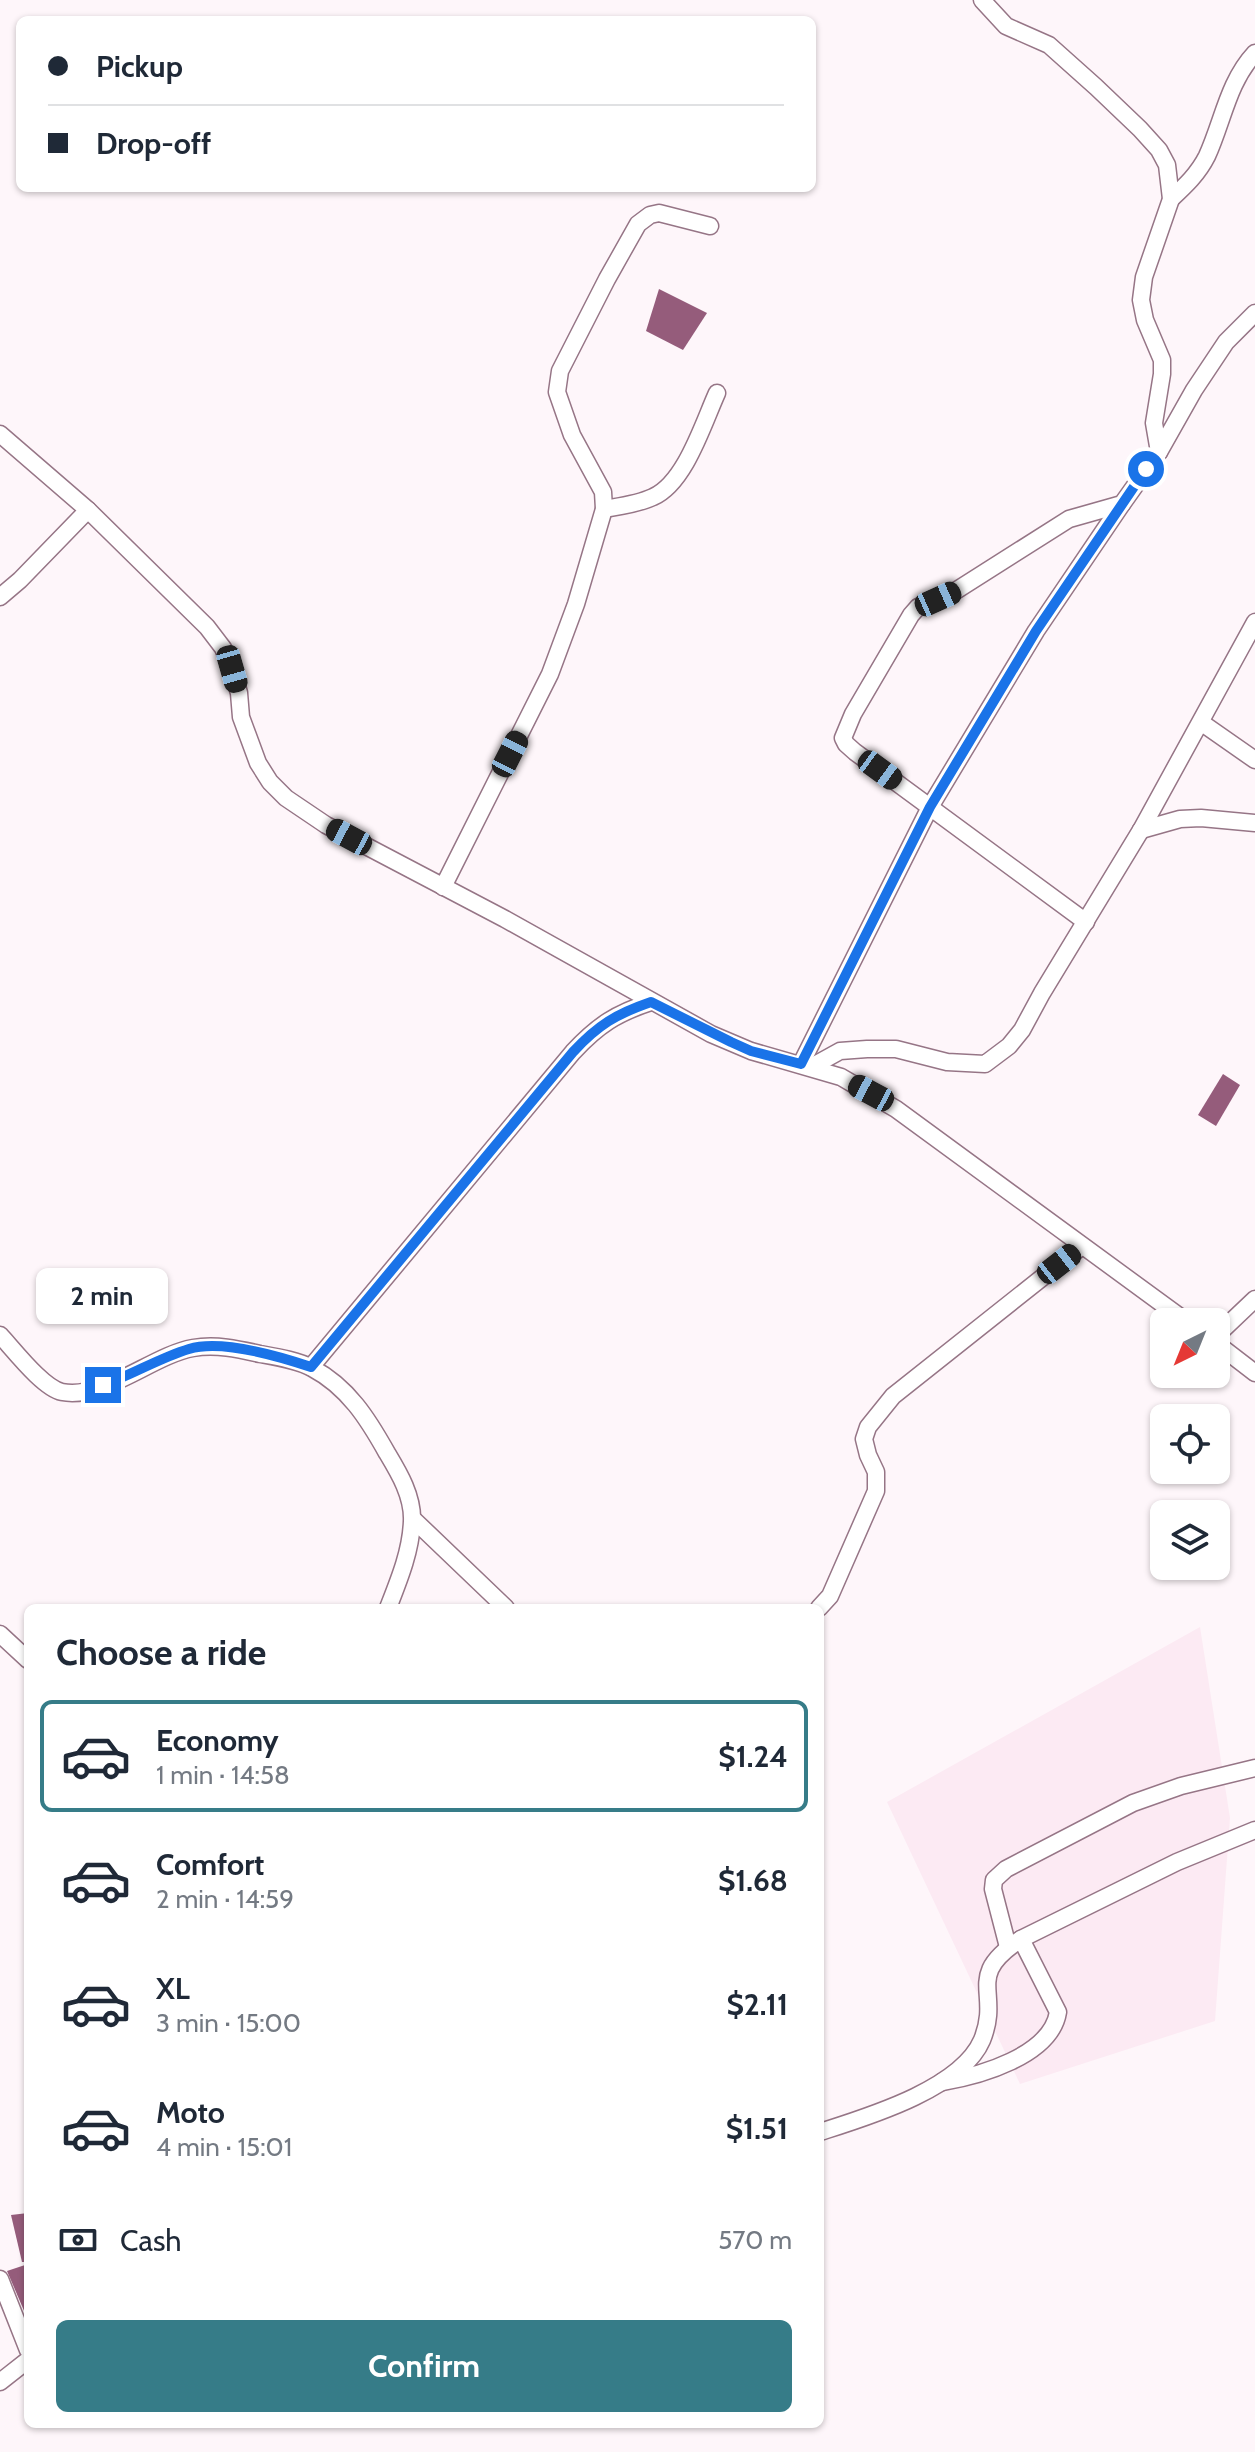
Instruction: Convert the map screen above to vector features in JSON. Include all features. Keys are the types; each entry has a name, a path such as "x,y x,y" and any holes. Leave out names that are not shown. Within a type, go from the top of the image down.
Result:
{"street":[{"path":"982,0 1006,26 1049,45 1140,129 1159,150 1167,165 1171,199 1144,277 1141,300 1145,320 1162,360 1154,423 1159,452"},
{"path":"1171,199 1193,179 1207,156 1230,93 1244,65 1255,53"},
{"path":"443,887 550,674 576,604 604,509 603,492 572,435 557,392 560,371 638,224 650,215 659,213 710,226"},
{"path":"806,1066 930,807 1036,631 1159,452 1194,390 1226,342 1255,313"},
{"path":"604,509 631,505 654,497 670,486 683,466 717,393"},
{"path":"0,434 88,510 198,618 223,648 239,693 241,717 258,763 270,782 286,798 326,825 651,1002 751,1051 841,1077 896,1109 1168,1308"},
{"path":"1086,922 855,752 843,738 853,714 918,607 957,590 1069,519 1122,504"},
{"path":"0,597 30,571 88,510"},
{"path":"806,1066 840,1051 867,1049 896,1049 947,1062 985,1064 1009,1046 1022,1030 1141,830 1255,622"},
{"path":"1202,723 1255,760"},
{"path":"1141,830 1180,819 1255,823"},
{"path":"311,1367 589,1035 605,1021 651,1002"},
{"path":"823,1604 830,1596 876,1491 876,1472 864,1439 877,1414 893,1396 1082,1246"},
{"path":"1230,1323 1255,1299"},
{"path":"0,1335 44,1381 60,1392 82,1393 125,1378 190,1348 212,1346 240,1349 311,1367 335,1382 358,1405 402,1479 413,1519 404,1567 390,1604"},
{"path":"1230,1354 1255,1373"},
{"path":"413,1519 502,1604"},
{"path":"0,1634 24,1656"},
{"path":"942,2082 968,2078 1000,2067 1033,2047 1054,2026 1058,2012 1015,1943 993,1889 994,1880 1006,1869 1133,1803 1181,1786 1255,1768"},
{"path":"824,2131 910,2099 942,2082 963,2063 980,2043 987,2022 986,1981 990,1968 999,1955 1015,1943 1177,1862 1255,1830"},
{"path":"0,2279 24,2340"},
{"path":"0,2382 24,2363"}],"shaded area":[{"path":"1200,1627 1230,1818 1215,2021 1020,2084 887,1802"}],"building":[{"path":"659,289 707,313 683,350 646,331"},
{"path":"1223,1074 1240,1085 1216,1126 1198,1115"},
{"path":"24,2213 24,2262 22,2262 11,2215"},
{"path":"24,2265 24,2311 7,2271"}],"route":[{"path":"103,1385 190,1348 212,1346 240,1349 311,1367 573,1052 605,1021 627,1010 651,1002 751,1051 801,1064 930,807 1036,631 1146,469"}]}
